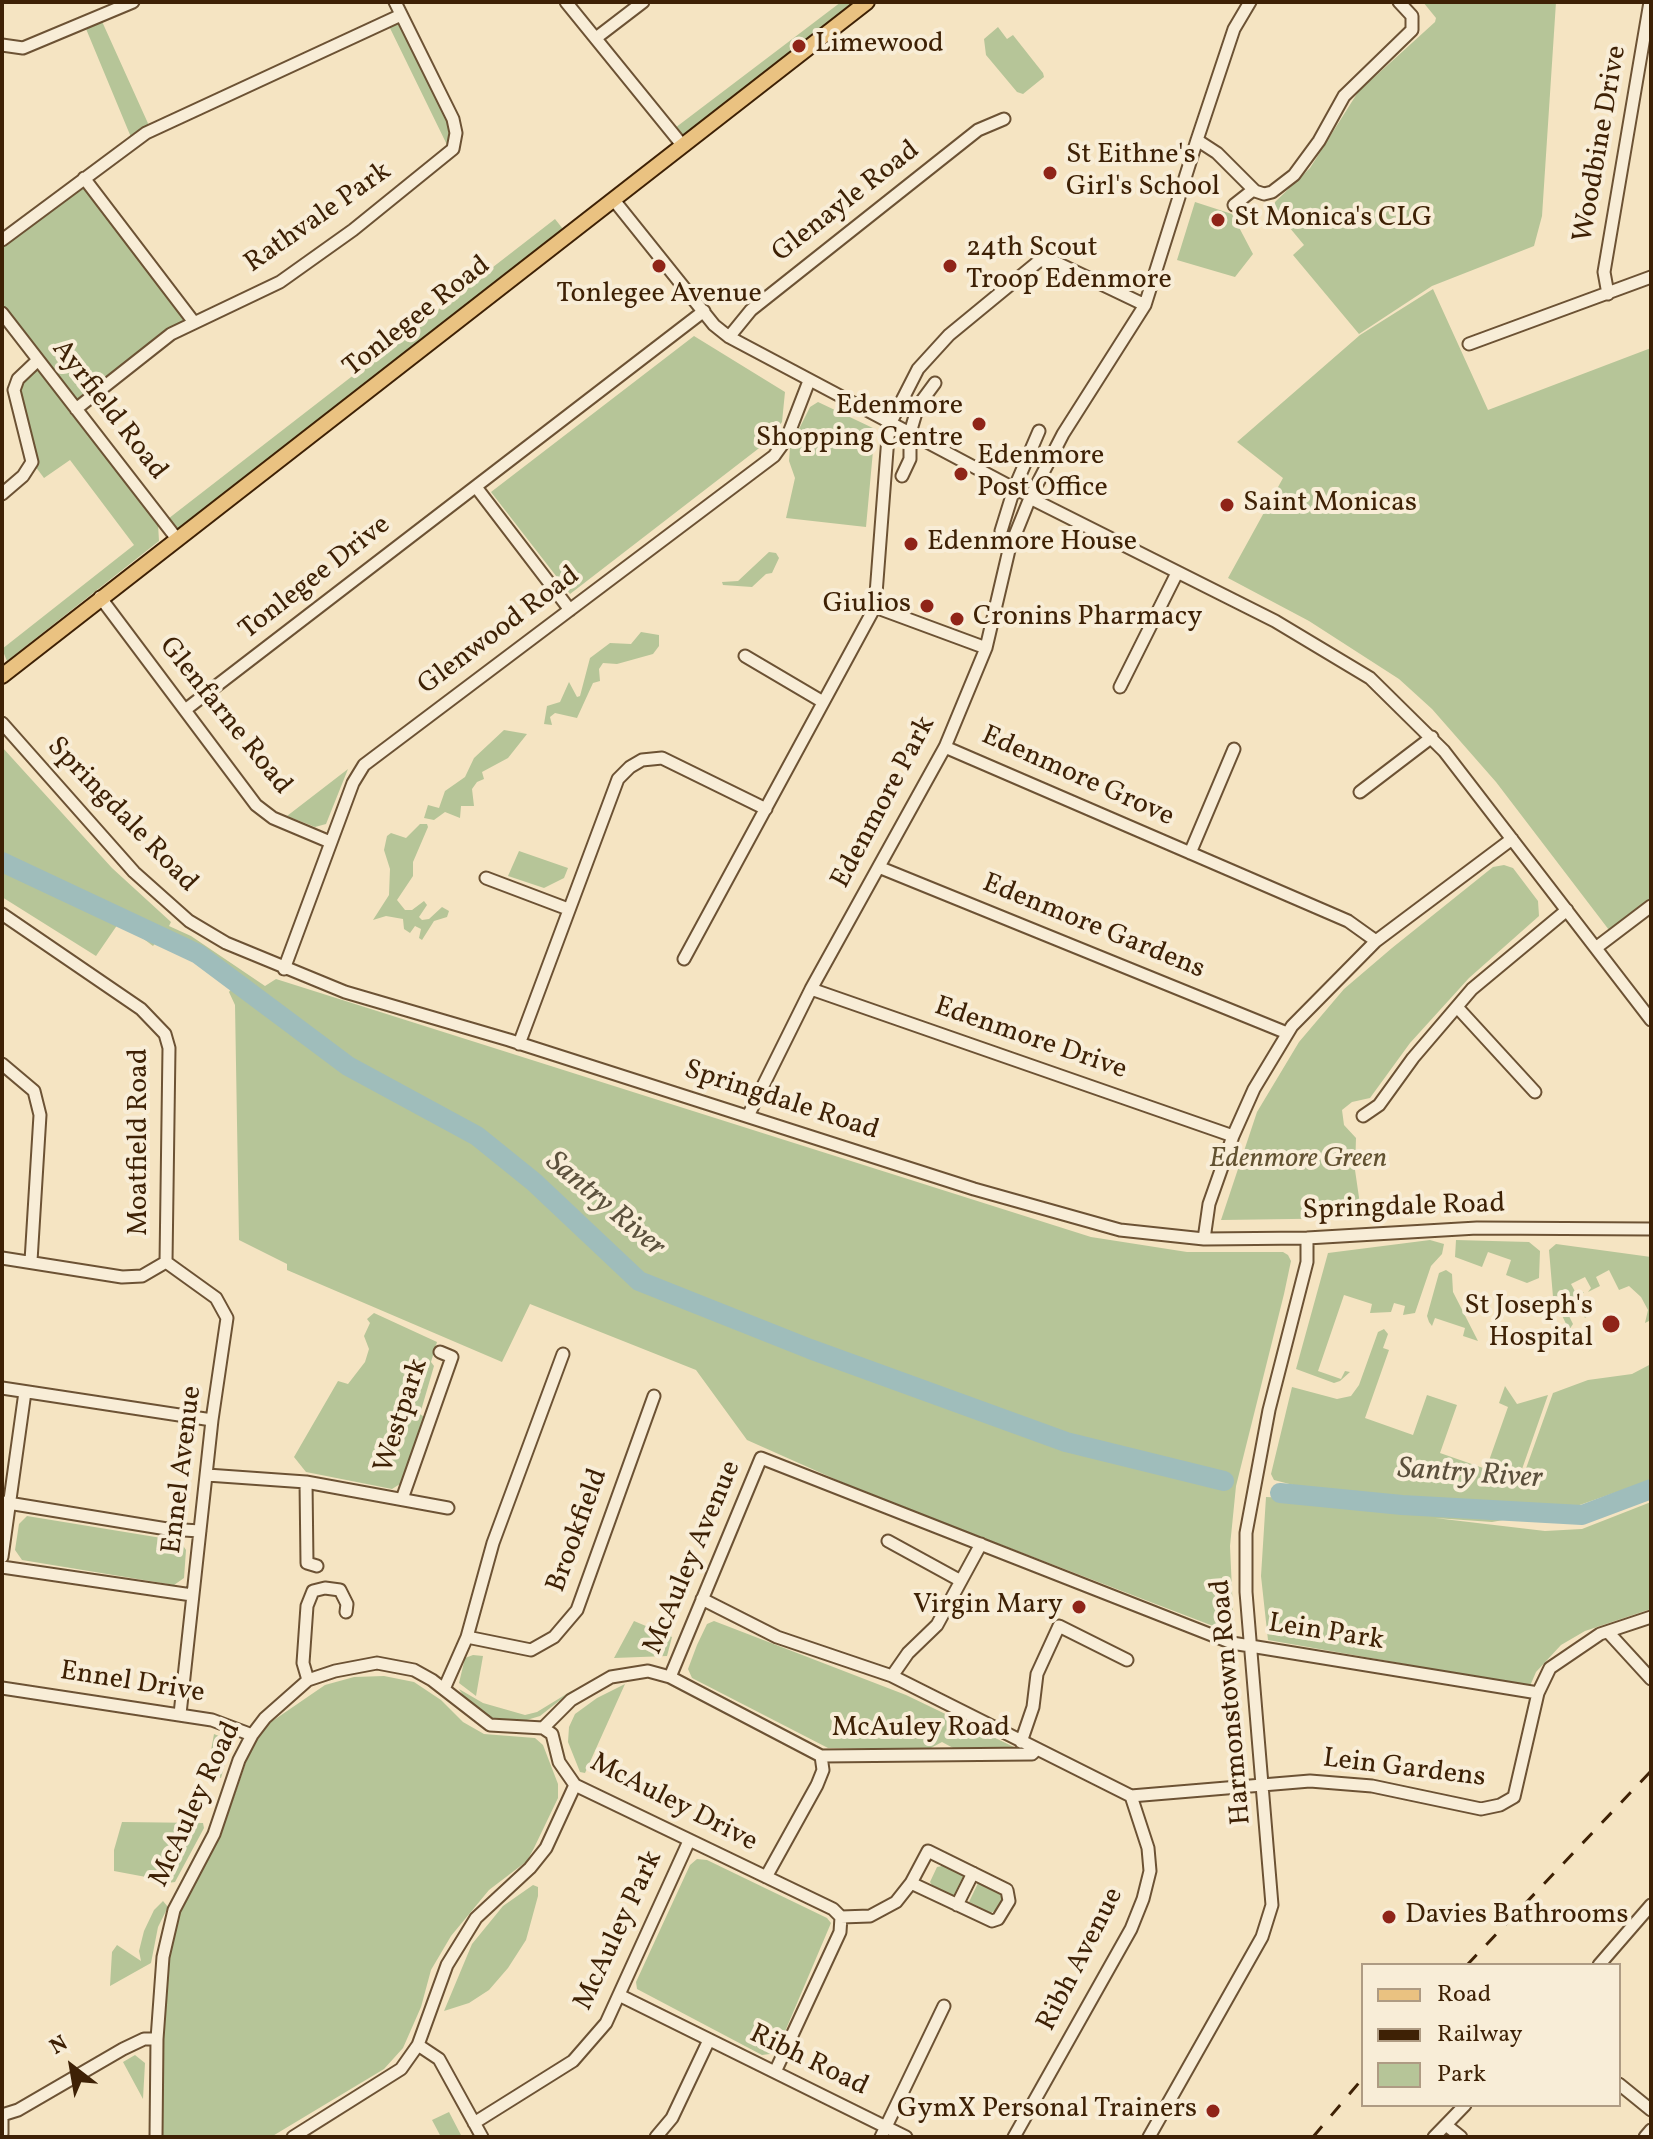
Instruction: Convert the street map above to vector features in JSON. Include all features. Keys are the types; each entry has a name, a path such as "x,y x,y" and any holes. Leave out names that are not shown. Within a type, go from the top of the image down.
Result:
{"main road":[{"name":"Tonlegee Road","path":"2,676 867,2"}],"street":[{"path":"2,45 23,48 133,2"},
{"name":"Rathvale Park","path":"76,409 193,321 280,282 353,230 453,149 456,133 453,119 395,2"},
{"path":"566,2 683,146"},
{"path":"596,38 643,2"},
{"path":"1001,531 1022,493 1145,305 1234,29 1250,2"},
{"path":"1197,140 1217,153 1253,190 1272,192 1294,175 1319,141 1344,96 1412,30 1412,16 1399,2"},
{"name":"Woodbine Drive","path":"1608,294 1604,272 1650,2"},
{"path":"2,240 146,133 401,15"},
{"name":"Glenayle Road","path":"729,337 751,310 978,130 1004,119"},
{"path":"84,178 193,321"},
{"path":"1234,205 1253,190"},
{"path":"613,199 704,311 729,337 1345,661 1370,678 1432,737 1651,1020"},
{"path":"684,959 875,607 891,422 918,369 949,335 1039,261 1053,261 1145,305"},
{"path":"1469,344 1651,277"},
{"name":"Tonlegee Drive","path":"185,710 704,311"},
{"name":"Ayrfield Road","path":"2,313 177,539"},
{"path":"2,494 23,476 32,462 14,390 18,379 38,360"},
{"name":"Glenwood Road","path":"284,969 353,783 364,765 774,456 787,438 809,381"},
{"path":"902,476 910,459 910,433 918,406 935,383"},
{"path":"1022,493 1039,431"},
{"path":"476,487 570,610"},
{"name":"Edenmore Park","path":"748,1116 811,989 881,868 945,747 986,648 1022,493"},
{"path":"1120,687 1177,573"},
{"name":"Glenfarne Road","path":"100,597 256,805 273,818 330,842"},
{"path":"875,607 986,648"},
{"path":"745,656 823,702"},
{"name":"Springdale Road","path":"2,723 80,814 158,895 206,933 284,969 345,992 1093,1224 1204,1239 1307,1238 1477,1228 1651,1229"},
{"path":"1360,792 1432,737"},
{"name":"Edenmore Grove","path":"945,747 1348,921 1376,941"},
{"name":"Edenmore Grove","path":"1190,853 1234,749"},
{"path":"519,1044 618,779 642,760 662,758 766,809"},
{"path":"1204,1239 1209,1204 1233,1136 1254,1089 1287,1033 1376,941 1512,839"},
{"name":"Edenmore Gardens","path":"881,868 1287,1033"},
{"path":"486,878 568,909"},
{"path":"1597,947 1651,906"},
{"path":"1363,1116 1379,1105 1472,989 1567,910"},
{"name":"Moatfield Road","path":"2,914 141,1009 165,1034 169,1048 166,1262"},
{"name":"Edenmore Drive","path":"811,989 1233,1136"},
{"path":"1457,1007 1535,1092"},
{"path":"2,1064 34,1091 40,1115 31,1261"},
{"name":"Harmonstown Road","path":"1149,2137 1268,1922 1272,1905 1246,1566 1250,1505 1307,1262 1307,1238"},
{"path":"2,1258 122,1277 142,1276 166,1262"},
{"name":"Ennel Avenue","path":"166,1262 216,1298 227,1318 212,1420 180,1714"},
{"name":"Westpark","path":"402,1499 452,1357 440,1352"},
{"path":"444,1689 467,1637 493,1543 563,1354"},
{"path":"2,1388 212,1420"},
{"path":"2,1557 6,1502 25,1392"},
{"name":"Brookfield","path":"467,1637 531,1650 554,1637 577,1610 654,1396"},
{"name":"Lein Park","path":"761,1458 1232,1643 1538,1693"},
{"name":"McAuley Avenue","path":"670,1677 761,1458"},
{"name":"Westpark","path":"207,1475 306,1482 448,1508"},
{"path":"306,1482 307,1563 317,1566"},
{"path":"6,1502 167,1529 200,1531"},
{"path":"888,1541 961,1581"},
{"path":"892,1676 908,1653 937,1625 981,1544"},
{"path":"2,1567 192,1595"},
{"path":"308,1680 303,1663 307,1606 313,1591 325,1588 340,1590 347,1604 346,1612"},
{"path":"702,1599 777,1637 892,1676 1131,1796"},
{"name":"Lein Gardens","path":"1131,1796 1310,1781 1372,1786 1481,1809 1500,1805 1514,1797 1538,1693 1550,1668 1608,1632 1651,1617"},
{"path":"1021,1742 1033,1707 1037,1674 1059,1626 1127,1660"},
{"path":"1608,1632 1651,1679"},
{"name":"McAuley Road","path":"156,2137 157,2039 163,1957 174,1910 214,1834 239,1760 252,1735 265,1718 308,1680 357,1665 377,1663 414,1670 490,1725 543,1728 571,1700 611,1677 648,1671 670,1677 821,1756 1032,1754 1037,1749"},
{"name":"Ennel Drive","path":"2,1688 212,1720 252,1735"},
{"name":"McAuley Drive","path":"543,1728 552,1734 559,1762 575,1785 833,1909 841,1917"},
{"name":"McAuley Drive","path":"766,1877 817,1785 823,1770 821,1756"},
{"path":"293,2137 390,2079 418,2045 454,1953 476,1918 530,1868 546,1848 575,1785"},
{"name":"Ribh Avenue","path":"1014,2137 1131,1929 1143,1899 1150,1871 1148,1848 1131,1796"},
{"name":"McAuley Park","path":"474,2123 573,2061 606,2023 621,1996 689,1841"},
{"path":"775,2072 840,1932 841,1917 870,1916 896,1902 911,1883 928,1851 1007,1890 1009,1901 998,1919 992,1921 911,1883"},
{"path":"957,1905 973,1873"},
{"path":"1601,1963 1651,1905"},
{"name":"Ribh Road","path":"621,1996 775,2072 883,2132 906,2137"},
{"name":"Ribh Road","path":"883,2132 944,2006"},
{"path":"2,2134 2,2115 18,2110 123,2049 144,2039 157,2039"},
{"name":"Ribh Road","path":"656,2137 672,2118 709,2040"},
{"path":"418,2045 439,2059 482,2137"},
{"path":"1621,2086 1651,2110"},
{"path":"1434,2137 1463,2107"},
{"path":"1446,2125 1461,2137"},
{"path":"1645,2137 1651,2130"}],"green space":[{"path":"841,2 867,2 682,145 671,131"},
{"path":"1423,2 1556,2 1542,216 1534,246 1432,286 1359,334 1293,255 1304,245 1275,210 1275,202 1310,168 1358,92 1435,22 1436,18"},
{"path":"401,16 453,119 450,151 387,22"},
{"path":"100,17 151,130 133,142 84,24"},
{"path":"998,27 1007,39 1013,35 1043,73 1044,77 1023,94 1017,92 986,55 984,39"},
{"path":"84,179 193,321 80,405 56,384 69,411 158,524 159,541 7,661 2,649 134,545 70,460 44,478 32,462 14,390 38,359 2,312 2,241"},
{"path":"1195,202 1232,214 1253,254 1235,277 1177,260"},
{"path":"555,219 567,234 177,539 164,522"},
{"path":"1433,289 1488,410 1651,348 1651,899 1609,930 1496,782 1432,709 1399,679 1309,621 1228,578 1283,478 1237,442 1360,335"},
{"path":"694,336 785,392 782,422 767,442 570,594 491,492"},
{"path":"818,402 875,429 866,527 786,518 795,478 789,461 790,447 810,407"},
{"path":"769,552 776,553 779,558 772,573 766,574 752,587 723,585 722,582 738,581"},
{"path":"641,632 659,635 659,646 653,654 617,664 603,663 599,669 600,681 593,683 577,718 555,713 550,717 552,725 544,724 547,706 560,702 569,682 577,697 580,696 590,658 610,643 631,644"},
{"path":"504,730 527,734 508,758 482,772 484,779 472,789 474,806 461,806 460,818 445,812 434,820 424,818 428,805 439,808 445,791 465,777 474,758"},
{"path":"2,747 112,868 171,922 169,926 191,936 265,986 276,979 1091,1237 1187,1252 1283,1252 1288,1255 1291,1261 1284,1294 1236,1486 1230,1546 1234,1634 866,1493 747,1440 696,1370 530,1304 502,1362 287,1270 287,1264 239,1240 235,1005 229,992 232,988 159,939 153,946 120,921 96,956 2,897"},
{"path":"348,769 326,824 315,827 287,816"},
{"path":"420,824 427,824 428,827 413,862 413,876 397,900 405,910 412,910 424,901 427,905 419,917 422,920 429,919 442,907 449,911 447,917 434,921 422,940 419,938 421,929 415,926 410,933 404,929 403,919 386,916 373,920 389,895 390,869 384,850 387,836 391,833 406,838"},
{"path":"519,851 568,868 564,878 544,888 508,876"},
{"name":"Edenmore Green","path":"1504,865 1513,868 1538,901 1539,916 1469,978 1410,1043 1370,1098 1352,1102 1342,1110 1344,1125 1356,1138 1355,1170 1362,1218 1221,1220 1257,1112 1299,1042 1344,989 1493,867"},
{"path":"1430,1240 1444,1244 1442,1254 1431,1266 1415,1313 1403,1315 1405,1306 1394,1303 1391,1312 1370,1313 1372,1304 1344,1295 1318,1371 1341,1379 1345,1371 1350,1372 1340,1381 1334,1383 1296,1369 1328,1253"},
{"path":"1456,1240 1529,1242 1540,1251 1539,1278 1527,1283 1506,1275 1511,1260 1488,1252 1482,1267 1455,1257"},
{"path":"1556,1244 1651,1257 1651,1320 1645,1323 1648,1310 1641,1297 1629,1286 1619,1290 1609,1270 1596,1277 1600,1286 1588,1292 1591,1288 1585,1277 1571,1284 1577,1295 1584,1292 1581,1296 1590,1314 1585,1318 1576,1301 1564,1306 1573,1324 1569,1330 1553,1297 1549,1250"},
{"path":"1446,1270 1452,1274 1453,1292 1478,1341 1463,1336 1465,1328 1435,1318 1432,1326 1429,1322 1427,1316 1439,1273"},
{"path":"374,1313 437,1342 431,1362 434,1366 420,1414 424,1417 400,1484 392,1489 306,1472 294,1457 338,1381 348,1384 365,1362 369,1349 364,1336 370,1323 367,1319"},
{"path":"1384,1329 1388,1334 1383,1348 1389,1350 1365,1418 1413,1435 1427,1395 1457,1405 1440,1453 1486,1469 1508,1407 1499,1403 1505,1386 1517,1404 1548,1395 1521,1472 1524,1474 1553,1393 1588,1380 1632,1374 1651,1364 1651,1480 1571,1508 1492,1522 1435,1518 1545,1531 1582,1529 1651,1502 1651,1609 1585,1631 1561,1645 1536,1672 1530,1686 1268,1640 1261,1576 1266,1497 1355,1501 1274,1480 1271,1474 1292,1387 1337,1399 1351,1396 1359,1385 1378,1332"},
{"path":"27,1516 180,1541 186,1550 184,1578 174,1585 22,1560 15,1550 19,1524"},
{"path":"634,1621 672,1637 667,1656 614,1658"},
{"path":"714,1621 906,1695 1016,1748 955,1749 942,1742 929,1749 828,1748 692,1678 688,1669 697,1645 707,1624"},
{"path":"483,1656 476,1696 459,1683 465,1658"},
{"path":"384,1676 414,1682 441,1700 463,1722 484,1734 535,1738 543,1745 558,1784 558,1798 534,1848 527,1861 489,1890 451,1936 431,1970 421,2007 403,2048 384,2069 271,2137 161,2137 163,2033 172,1928 226,1820 252,1745 271,1722 325,1685 354,1677"},
{"path":"625,1684 585,1773 580,1772 568,1742 569,1727 575,1714 597,1698"},
{"path":"459,1689 483,1703 525,1715 537,1712 573,1690 540,1716 520,1722 490,1718 468,1703"},
{"path":"214,1734 221,1737 229,1749 221,1778 207,1773"},
{"path":"122,1822 203,1823 204,1828 175,1882 160,1884 146,1877 114,1871 114,1850"},
{"path":"697,1859 707,1860 827,1918 831,1923 778,2048 770,2054 762,2055 637,1989 636,1982 690,1865"},
{"path":"947,1865 966,1874 953,1899 935,1890 930,1882 937,1867"},
{"path":"979,1881 1001,1892 1003,1897 998,1910 990,1913 969,1902"},
{"path":"533,1885 538,1887 538,1896 526,1940 508,1968 489,1990 469,2003 444,2011 472,1944 503,1906"},
{"path":"163,1901 168,1907 158,1927 151,1963 110,1986 112,1952 117,1945 141,1961 139,1951 144,1931 154,1910"},
{"path":"135,2055 145,2063 143,2099 123,2062"},
{"path":"449,2112 462,2137 441,2137 432,2120"}],"waterway":[{"name":"Santry River","path":"2,862 198,954 348,1066 477,1136 534,1182 639,1281 810,1349 1066,1442 1224,1481"},
{"name":"Santry River","path":"1280,1493 1402,1505 1582,1515 1651,1489"}],"railway":[{"path":"1469,1963 1651,1771"},
{"path":"1313,2137 1361,2080"}],"place":[{"name":"Limewood","path":"799,46"},
{"name":"St Eithne's Girl's School","path":"1050,173"},
{"name":"St Monica's CLG","path":"1218,220"},
{"name":"Tonlegee Avenue","path":"659,266"},
{"name":"24th Scout Troop Edenmore","path":"950,266"},
{"name":"Edenmore Shopping Centre","path":"979,424"},
{"name":"Edenmore Post Office","path":"961,474"},
{"name":"Saint Monicas","path":"1227,505"},
{"name":"Edenmore House","path":"911,544"},
{"name":"Giulios","path":"927,606"},
{"name":"Cronins Pharmacy","path":"957,619"},
{"name":"St Joseph's Hospital","path":"1611,1324"},
{"name":"Virgin Mary","path":"1079,1607"},
{"name":"Davies Bathrooms","path":"1389,1917"},
{"name":"GymX Personal Trainers","path":"1213,2111"}]}
